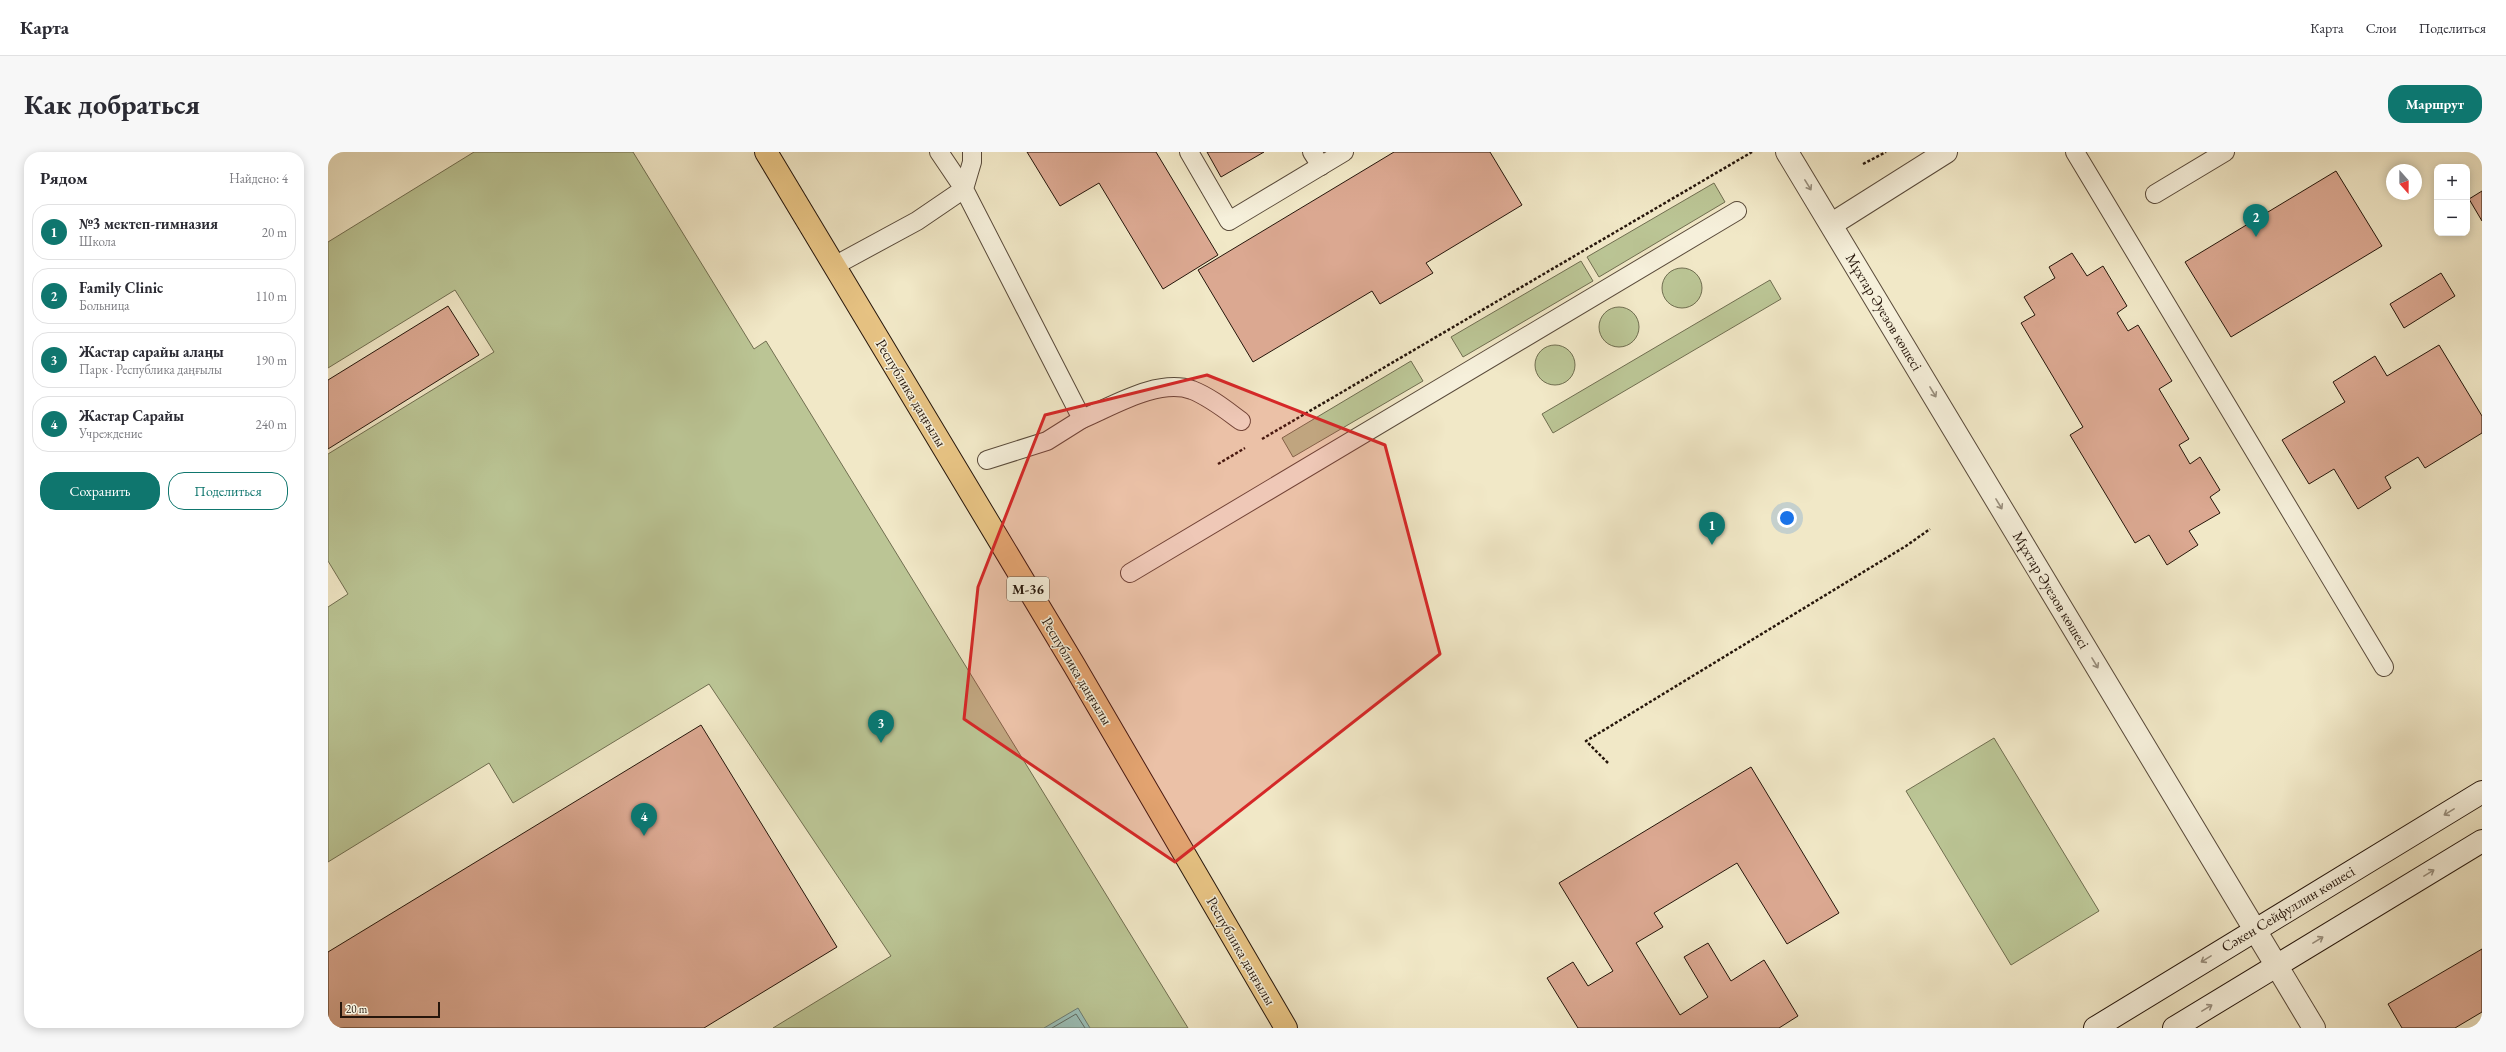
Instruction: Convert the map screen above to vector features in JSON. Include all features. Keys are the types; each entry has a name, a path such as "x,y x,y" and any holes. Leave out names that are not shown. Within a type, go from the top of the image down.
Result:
{"main road":[{"name":"Республика даңғылы","path":"766,152 1074,665 1286,1028"}],"street":[{"name":"Мұхтар Әуезов көшесі","path":"1787,152 1832,224 2314,1028"},
{"path":"1832,224 1946,152"},
{"name":"Сәкен Сейфуллин көшесі","path":"2095,1028 2254,929 2482,792"},
{"path":"2174,1028 2277,964 2482,841"}],"lane":[{"path":"939,152 964,189 1082,419"},
{"path":"834,266 917,220 964,189 972,162 972,152"},
{"path":"1188,152 1229,221 1316,159 1344,152"},
{"path":"2074,152 2384,667"},
{"path":"2155,194 2225,152"},
{"path":"1130,573 1737,211"},
{"path":"987,460 1047,441 1082,419 1157,387 1191,390 1241,421"}],"path":[{"path":"1259,440 1752,152"},
{"path":"1863,164 1886,152"},
{"path":"1218,464 1252,444"},
{"path":"1608,763 1586,741 1899,551 1930,529"}],"highlighted area":[{"path":"1207,375 1385,445 1440,654 1304,763 1175,862 964,719 978,587 1045,415"}],"green space":[{"path":"474,152 633,152 754,349 766,341 1188,1028 773,1028 891,956 709,684 513,803 489,763 328,862 328,607 348,594 328,561 328,454 494,352 455,290 328,368 328,242"},
{"path":"1714,183 1725,202 1599,277 1587,257"},
{"path":"1581,261 1593,281 1463,357 1451,337"},
{"path":"1686,268 1693,271 1699,277 1702,288 1701,296 1693,305 1686,308 1678,308 1671,305 1663,296 1662,284 1665,277 1674,269"},
{"path":"1770,280 1781,299 1553,433 1542,414"},
{"path":"1623,307 1630,310 1636,316 1639,327 1638,335 1630,344 1623,347 1615,347 1608,344 1600,335 1599,323 1602,316 1611,308"},
{"path":"1559,345 1566,348 1572,354 1575,365 1574,373 1566,382 1559,385 1551,385 1544,382 1536,373 1535,361 1538,354 1547,346"},
{"path":"1411,361 1423,381 1293,457 1282,438"},
{"path":"1994,738 2099,911 2011,965 1906,791"}],"water":[{"path":"1078,1008 1090,1028 1044,1028"}],"building":[{"path":"1027,152 1156,152 1218,255 1163,289 1099,183 1060,206"},
{"path":"1207,152 1264,152 1221,177"},
{"path":"1394,152 1490,152 1522,205 1426,263 1433,273 1380,304 1372,291 1253,362 1198,270"},
{"path":"2336,171 2382,246 2231,337 2185,262"},
{"path":"2482,191 2482,221 2470,201 2470,198"},
{"path":"2072,253 2087,276 2103,266 2127,306 2117,313 2128,331 2138,325 2172,381 2159,389 2189,439 2179,445 2190,464 2200,457 2220,490 2210,497 2220,513 2189,531 2198,545 2167,565 2149,535 2135,543 2070,435 2083,427 2021,323 2035,315 2024,297 2055,278 2049,267"},
{"path":"2441,273 2455,296 2404,328 2390,304"},
{"path":"448,306 479,355 328,449 328,380"},
{"path":"2439,345 2482,416 2482,433 2425,468 2418,457 2385,477 2391,488 2358,509 2334,469 2309,484 2282,440 2345,402 2333,382 2375,356 2387,376"},
{"path":"701,725 837,947 704,1028 328,1028 328,952"},
{"path":"1751,767 1839,913 1787,944 1737,863 1654,913 1663,927 1636,943 1680,1015 1708,997 1684,957 1708,943 1731,981 1764,960 1798,1016 1779,1028 1578,1028 1547,978 1573,962 1588,986 1613,971 1559,883"},
{"path":"2482,949 2482,1012 2455,1028 2402,1028 2388,1004"}],"place":[{"name":"Family Clinic","path":"2256,237"},
{"name":"№3 мектеп-гимназия","path":"1712,545"},
{"name":"Жастар сарайы алаңы","path":"881,743"},
{"name":"Жастар Сарайы","path":"644,836"}]}
